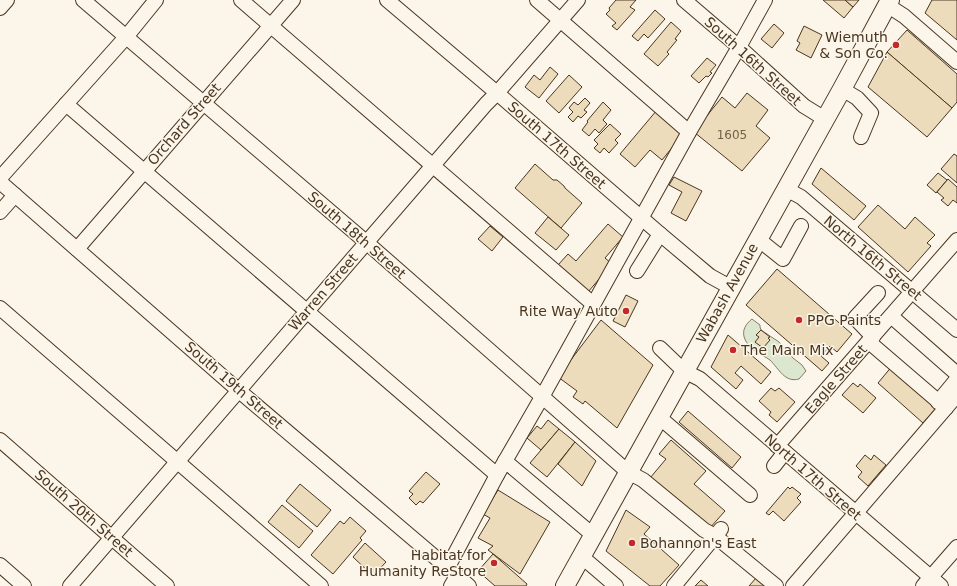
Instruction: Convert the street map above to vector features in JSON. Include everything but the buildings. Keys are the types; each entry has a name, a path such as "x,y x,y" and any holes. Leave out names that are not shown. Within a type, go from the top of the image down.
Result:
{"main road":[{"name":"Wabash Avenue","path":"565,586 730,286 842,89 888,3"}],"street":[{"path":"0,8 7,0"},
{"name":"South 18th Street","path":"83,0 366,242 628,472 643,480 704,530 718,532 776,586"},
{"path":"0,178 126,37 156,0"},
{"path":"241,0 593,304"},
{"name":"Orchard Street","path":"77,249 293,0"},
{"name":"South 17th Street","path":"387,0 497,93 641,219 710,276 730,286"},
{"path":"537,0 689,132"},
{"name":"Warren Street","path":"70,586 366,242 578,0"},
{"name":"South 16th Street","path":"684,0 804,106 825,119"},
{"path":"452,576 497,475 689,132 765,0"},
{"path":"888,3 957,62"},
{"path":"842,89 857,98 871,113 861,137"},
{"path":"66,104 308,310 497,475"},
{"name":"South 19th Street","path":"0,182 452,576 470,586"},
{"name":"North 16th Street","path":"786,189 801,197 957,330"},
{"path":"0,212 15,195"},
{"path":"758,239 783,259 801,226"},
{"path":"637,271 660,234"},
{"name":"Eagle Street","path":"774,466 781,449 871,339 957,240"},
{"path":"878,293 855,318 871,339 942,405"},
{"path":"0,308 321,586"},
{"path":"891,316 957,374"},
{"name":"North 17th Street","path":"660,348 684,371 700,379 856,514 932,583"},
{"path":"793,586 856,514 942,405 957,379"},
{"path":"942,405 957,396"},
{"path":"659,417 750,494"},
{"name":"South 20th Street","path":"0,440 167,586"},
{"path":"505,461 593,535"},
{"path":"674,586 718,532"},
{"path":"932,583 957,547"},
{"path":"581,556 616,586"},
{"path":"0,565 24,586"}],"green space":[{"path":"752,319 760,325 761,330 779,342 793,358 802,365 806,371 799,379 794,380 786,377 770,360 756,352 748,344 745,340 744,332 745,327"}],"place":[{"name":"Wiemuth & Son Co.","path":"896,45"},
{"name":"Rite Way Auto","path":"626,311"},
{"name":"PPG Paints","path":"799,320"},
{"name":"The Main Mix","path":"733,350"},
{"name":"Bohannon's East","path":"632,543"},
{"name":"Habitat for Humanity ReStore","path":"494,563"}]}
